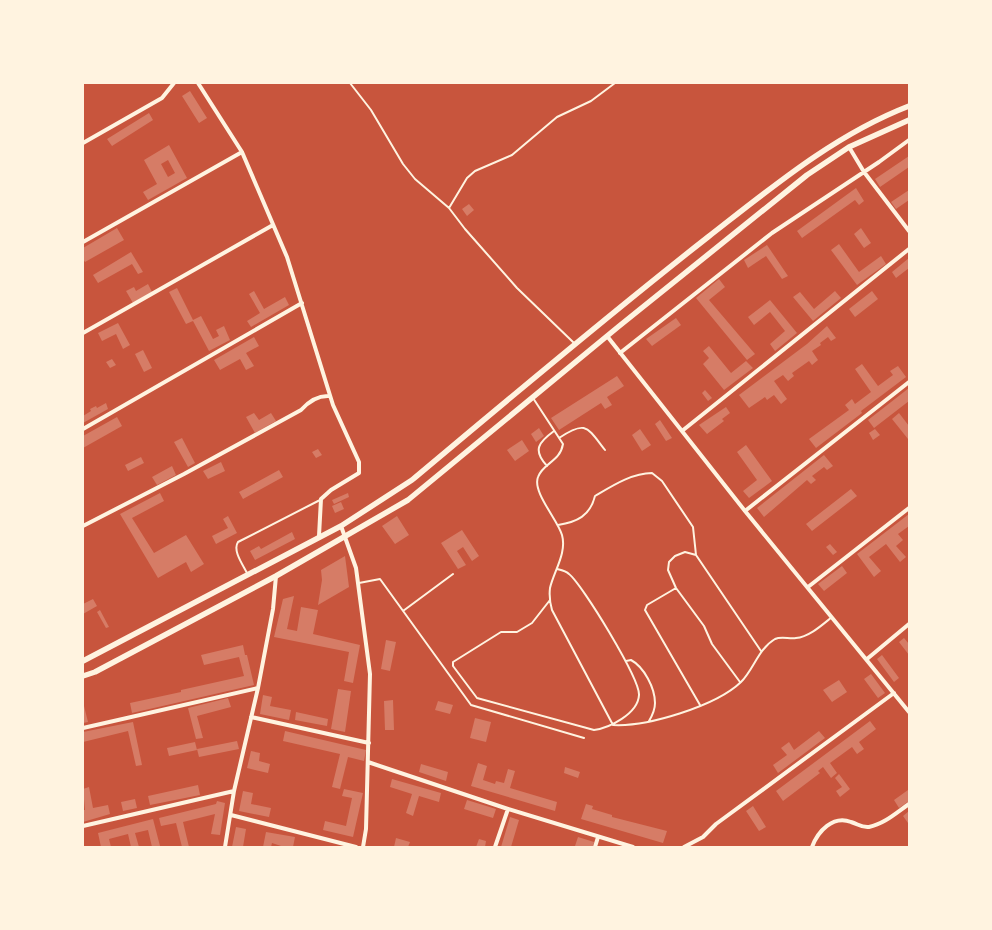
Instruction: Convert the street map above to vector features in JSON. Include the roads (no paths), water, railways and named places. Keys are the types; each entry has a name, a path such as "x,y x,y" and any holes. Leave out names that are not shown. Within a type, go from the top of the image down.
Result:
{"main road":[{"path":"83,661 248,576 319,536 341,526 412,480 575,343 777,183 865,125 909,106"},
{"path":"83,676 95,672 276,576 408,500 607,336 807,176 849,147 909,120"}],"street":[{"path":"83,143 162,98 174,83"},
{"path":"198,83 242,152 287,257 330,396 359,462 359,473 331,490 321,499 319,536"},
{"path":"620,353 772,233 864,172 909,140"},
{"path":"849,147 864,172 909,232"},
{"path":"83,242 242,152"},
{"path":"83,333 273,225"},
{"path":"682,431 909,249"},
{"path":"83,428 302,303"},
{"path":"607,336 745,511 833,616 909,712"},
{"path":"745,511 909,382"},
{"path":"83,526 184,474 301,410 308,403 323,396 330,396"},
{"path":"808,587 909,508"},
{"path":"341,526 356,568 370,674 366,829 363,847"},
{"path":"225,847 232,816 234,791 258,688 272,609 276,576"},
{"path":"867,659 909,624"},
{"path":"83,728 258,688"},
{"path":"684,847 703,837 716,824 894,693"},
{"path":"251,717 369,743"},
{"path":"368,762 508,809 633,847"},
{"path":"83,826 234,791"},
{"path":"812,847 814,840 831,822 839,820 850,821 860,826 876,825 885,821 909,804"},
{"path":"495,847 508,809"},
{"path":"232,816 356,847"},
{"path":"595,847 598,837"}],"lane":[{"path":"350,83 375,116 403,164 415,179 449,208 465,230 517,288 575,343"},
{"path":"449,208 467,178 474,171 512,155 557,117 591,101 615,83"},
{"path":"532,397 563,444 560,456 547,466 538,477 537,487 558,525 562,536 563,546 550,588 552,610 613,725"},
{"path":"559,438 573,429 578,427 584,428 592,434 604,450"},
{"path":"547,466 538,453 538,446 542,440 555,431"},
{"path":"558,525 571,523 583,517 592,507 595,496 610,487 630,478 652,473 662,481 693,527 696,555 761,651"},
{"path":"248,576 237,551 236,546 238,542 321,499"},
{"path":"696,555 685,552 675,556 669,562 668,570 676,588 704,626 712,644 740,682"},
{"path":"550,600 532,623 517,632 501,632 453,662 453,666 477,698 594,730 604,729 613,725 626,716 634,707 639,695 635,680 616,644 586,596 569,574 557,569"},
{"path":"403,611 453,574"},
{"path":"358,584 380,579 470,705 584,738"},
{"path":"676,588 647,605 645,610 700,705"},
{"path":"613,725 629,726 668,718 729,691 751,670 761,651 775,639 796,638 820,627 833,616"},
{"path":"625,661 631,660 638,664 652,690 655,703 649,721"}]}
